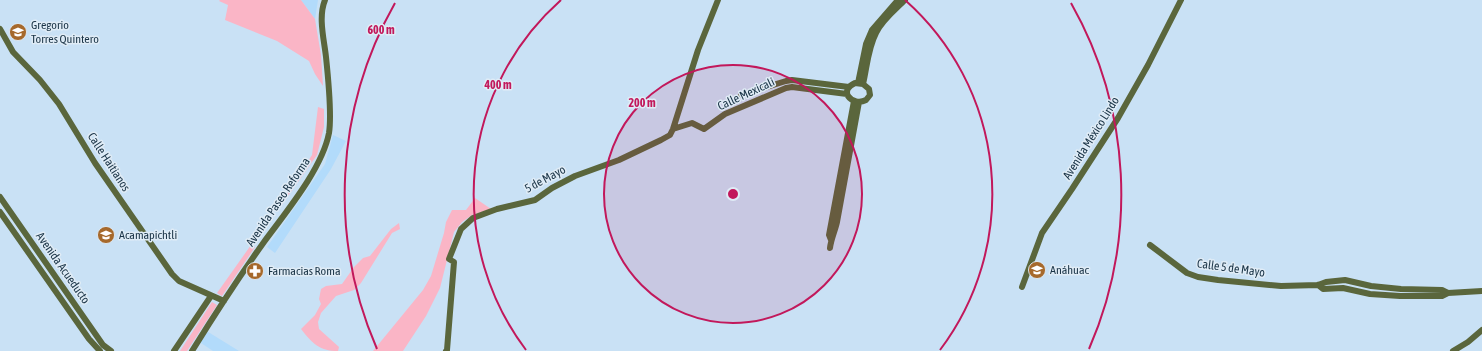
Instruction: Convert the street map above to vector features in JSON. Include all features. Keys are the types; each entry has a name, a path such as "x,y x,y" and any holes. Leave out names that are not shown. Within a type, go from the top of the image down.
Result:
{"street":[{"name":"Avenida Paseo Reforma","path":"192,351 224,301 320,160 328,133 329,115 326,60 322,24 322,5 325,0"},
{"path":"671,132 698,50 718,0"},
{"path":"861,84 872,30 898,0"},
{"path":"884,17 905,0"},
{"name":"Avenida México Lindo","path":"1022,286 1042,233 1118,118 1154,53 1180,0"},
{"name":"Calle Haitianos","path":"0,29 13,52 40,80 59,104 95,163 172,274 180,280 224,301"},
{"name":"Calle Mexicali","path":"740,95 792,80 848,90"},
{"path":"855,83 861,84 870,89 870,95 866,100 857,101 850,99 848,90 855,83"},
{"name":"Calle Mexicali","path":"704,129 725,114 786,88 848,90"},
{"path":"830,248 837,222 857,101"},
{"name":"5 de Mayo","path":"446,351 451,260 461,229 472,218 497,209 535,200 552,188 575,176 619,160 662,140 671,132 692,123 704,129"},
{"name":"Avenida Acueducto","path":"0,197 103,345 111,351"},
{"name":"Avenida Acueducto","path":"0,212 89,339 100,351"},
{"name":"Calle 5 de Mayo","path":"1150,245 1187,273 1198,277 1218,280 1281,286 1318,285 1324,289 1343,288 1370,294 1400,296 1442,296 1448,293 1482,290"},
{"path":"174,351 211,296"},
{"path":"1453,351 1468,342 1482,330"}],"shaded area":[{"path":"301,0 318,0 315,19"},
{"path":"301,0 315,19 321,55 323,86 309,61 277,41 225,20 228,5 219,1"},
{"path":"318,107 324,109 324,127 317,155 281,206 280,204 312,155"},
{"path":"333,135 346,141 331,169 275,253 267,247 325,164"},
{"path":"475,198 491,209 472,215 462,222 454,232 440,288 426,316 403,351 373,351 423,290 431,276 446,222 452,210 466,210"},
{"path":"399,223 400,229 392,233 361,283 354,290 336,296 321,313 318,322 319,329 339,347 338,351 326,350 316,345 301,329 315,315 321,304 319,299 321,289 326,286 342,284 354,267 363,258 370,256 391,229"},
{"path":"251,245 255,247 222,296 217,293"},
{"path":"212,302 217,305 187,351 180,351"},
{"path":"205,330 239,351 213,351 198,341"}],"place":[{"name":"Gregorio Torres Quintero","path":"18,32"},
{"name":"Acamapichtli","path":"106,235"},
{"name":"Anáhuac","path":"1037,270"},
{"name":"Farmacias Roma","path":"255,271"}]}
